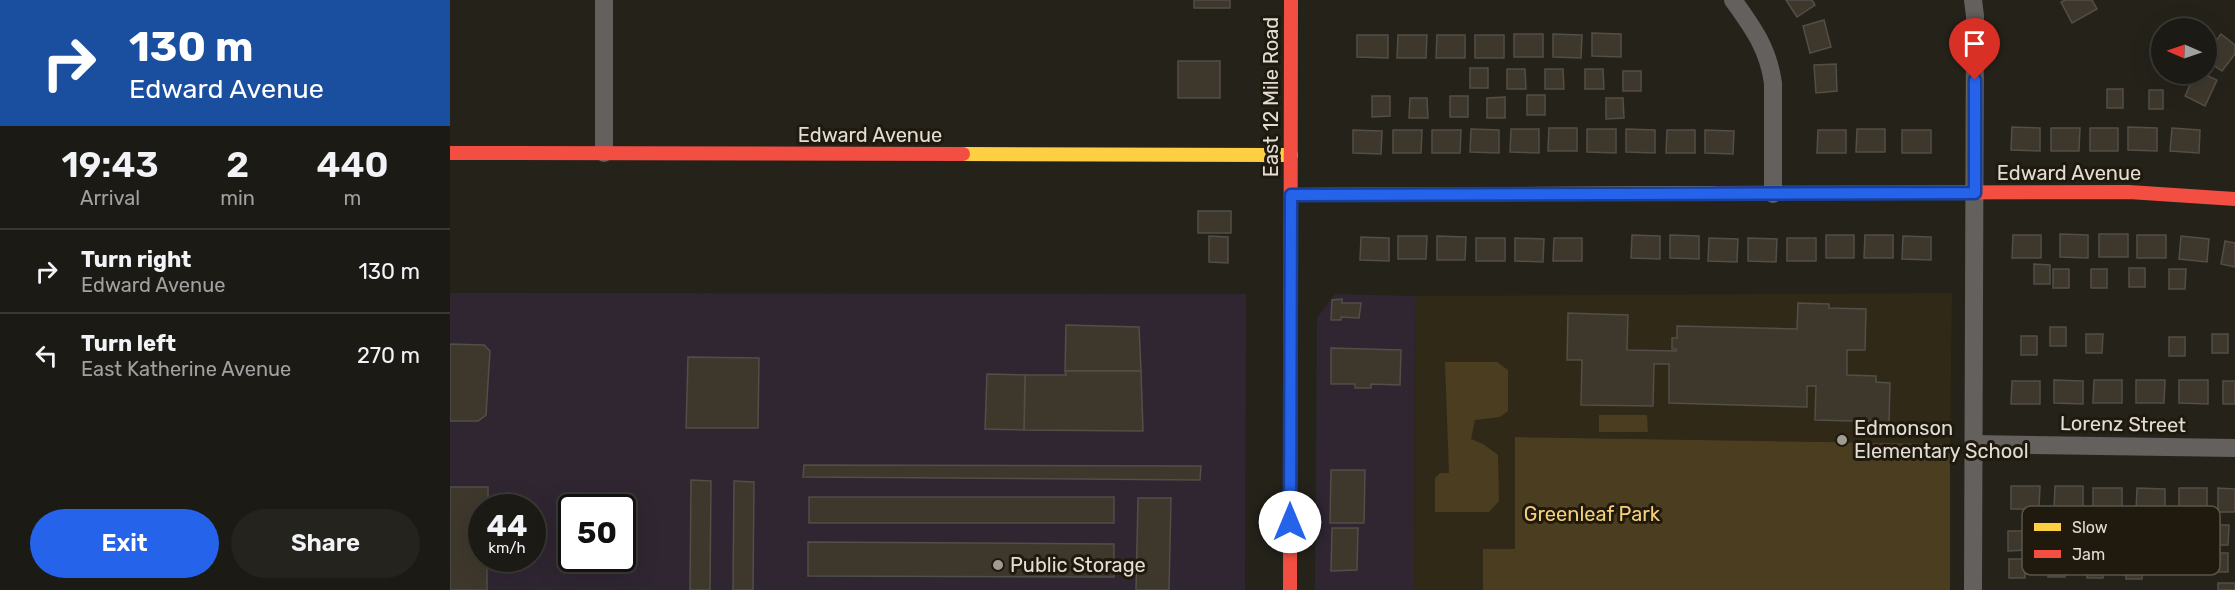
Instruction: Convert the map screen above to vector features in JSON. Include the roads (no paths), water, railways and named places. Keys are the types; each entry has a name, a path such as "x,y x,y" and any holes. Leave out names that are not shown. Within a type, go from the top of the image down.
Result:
{"street":[{"path":"604,0 604,153"},
{"name":"East 12 Mile Road","path":"1290,590 1291,0"},
{"path":"1733,0 1761,41 1771,66 1773,194"},
{"path":"1973,0 1975,16 1973,590"},
{"name":"Edward Avenue","path":"450,153 1291,155"},
{"name":"Edward Avenue","path":"1291,195 2162,193 2235,199"},
{"name":"Lorenz Street","path":"1974,444 2235,448"}],"place":[{"name":"Edmonson Elementary School","path":"1842,440"},
{"name":"Public Storage","path":"998,565"}],"park label":[{"name":"Greenleaf Park","path":"1592,514"}]}
